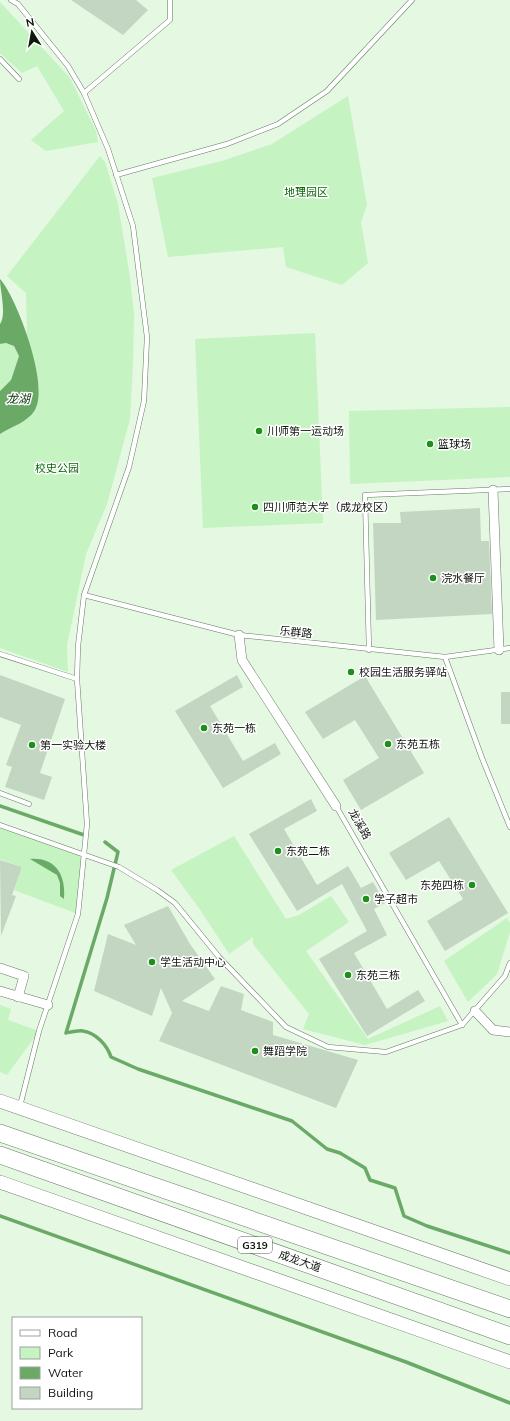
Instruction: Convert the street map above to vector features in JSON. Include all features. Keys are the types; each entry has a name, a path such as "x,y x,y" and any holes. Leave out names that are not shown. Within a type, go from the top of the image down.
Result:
{"highway":[{"name":"成龙大道","path":"0,1133 510,1309"},
{"name":"成龙大道","path":"0,1155 510,1336"}],"street":[{"path":"493,490 499,650"},
{"name":"龙溪路","path":"239,635 242,660 336,806"},
{"path":"0,968 24,976 18,997"},
{"path":"0,991 48,1005"},
{"path":"475,1011 493,1030 510,1032"},
{"path":"0,1101 510,1279"},
{"path":"0,1182 510,1362"}],"lane":[{"path":"11,0 18,4 68,66 84,93 108,149 134,226 147,337 144,401 128,467 84,595 78,646 77,679 87,824 78,914 48,1005 19,1108"},
{"path":"84,93 170,20 170,0"},
{"path":"116,175 227,144 278,124 327,90 412,0"},
{"path":"0,59 19,79"},
{"path":"369,650 365,495 510,489"},
{"name":"乐群路","path":"84,595 239,635 445,657 510,648"},
{"path":"0,654 77,679"},
{"path":"445,657 482,758 510,827"},
{"path":"0,793 29,804"},
{"name":"龙溪路","path":"336,806 462,1025"},
{"path":"0,825 110,863 158,890 175,903 219,957 286,1027 328,1047 386,1052 462,1025 505,976 510,963"}],"green space":[{"path":"0,2 70,78 96,131 98,142 46,151 31,140 64,111 37,66 22,73 0,53"},
{"name":"地理园区","path":"348,96 367,205 361,222 368,263 342,285 286,267 283,247 168,257 152,178 222,161 272,144"},
{"name":"校史公园","path":"100,156 105,162 118,204 130,277 134,315 130,419 107,504 86,554 67,645 68,672 0,648 0,434 25,421 36,409 39,388 27,336 26,293 7,276"},
{"name":"川师第一运动场","path":"315,333 323,523 203,528 195,339"},
{"path":"6,343 14,346 19,356 11,380 0,391 0,344"},
{"name":"篮球场","path":"510,407 510,477 350,484 349,411"},
{"path":"0,825 85,854 78,914 14,890 22,867 0,859"},
{"path":"234,836 286,919 299,915 331,896 349,922 306,951 368,1039 440,1006 448,1021 365,1045 303,1029 309,1014 253,944 253,937 229,954 201,911 171,870"},
{"path":"507,918 510,923 510,932 497,974 468,1002 444,961"},
{"path":"0,1005 11,1009 8,1020 39,1031 7,1075 0,1072"}],"water":[{"name":"龙湖","path":"0,279 15,304 30,343 38,382 38,398 35,410 28,418 0,434 0,391 11,380 19,356 14,346 6,343 0,344 0,324 3,309"},
{"path":"30,859 47,861 58,870 63,883 64,899 60,896 60,883 57,875"}],"building":[{"path":"71,0 136,0 148,10 123,35"},
{"name":"浣水餐厅","path":"480,508 481,541 489,541 492,614 376,620 373,523 401,523 400,512"},
{"name":"第一实验大楼","path":"0,675 65,699 40,773 52,777 44,800 5,787 12,767 6,765 21,725 0,717"},
{"name":"东苑一栋","path":"237,675 243,687 210,706 243,761 275,743 281,754 223,788 175,711"},
{"name":"东苑五栋","path":"365,676 424,773 361,810 343,780 379,758 355,720 323,739 305,712"},
{"path":"501,692 510,692 510,724 501,724"},
{"path":"311,799 317,811 284,829 317,885 348,866 361,888 373,882 385,903 374,909 387,935 354,953 387,1009 418,990 425,1001 367,1036 319,959 367,931 342,884 297,911 249,834"},
{"name":"东苑四栋","path":"449,817 508,913 445,951 427,921 463,899 439,861 406,880 389,853"},
{"path":"0,860 22,867 12,895 16,896 1,936"},
{"path":"168,906 190,944 215,979 182,1001 209,1011 221,986 244,994 241,1010 273,1022 273,1035 358,1060 336,1108 159,1041 172,1013 161,988 152,1016 94,991 108,934 136,945 124,925"}],"waterway":[{"path":"0,806 84,835"},
{"path":"105,842 118,852 107,898 66,1033 79,1031 88,1032 100,1040 107,1048 111,1057 138,1069 292,1121 327,1149 340,1153 365,1168 370,1180 395,1188 404,1216 427,1226 510,1253"},
{"path":"0,1216 406,1362 510,1403"}],"place":[{"name":"川师第一运动场","path":"259,431"},
{"name":"篮球场","path":"430,444"},
{"name":"四川师范大学（成龙校区）","path":"255,507"},
{"name":"浣水餐厅","path":"433,578"},
{"name":"校园生活服务驿站","path":"351,672"},
{"name":"东苑一栋","path":"204,728"},
{"name":"东苑五栋","path":"388,744"},
{"name":"第一实验大楼","path":"32,745"},
{"name":"东苑二栋","path":"278,851"},
{"name":"东苑四栋","path":"472,885"},
{"name":"学子超市","path":"366,899"},
{"name":"学生活动中心","path":"152,962"},
{"name":"东苑三栋","path":"348,975"},
{"name":"舞蹈学院","path":"255,1051"}]}
